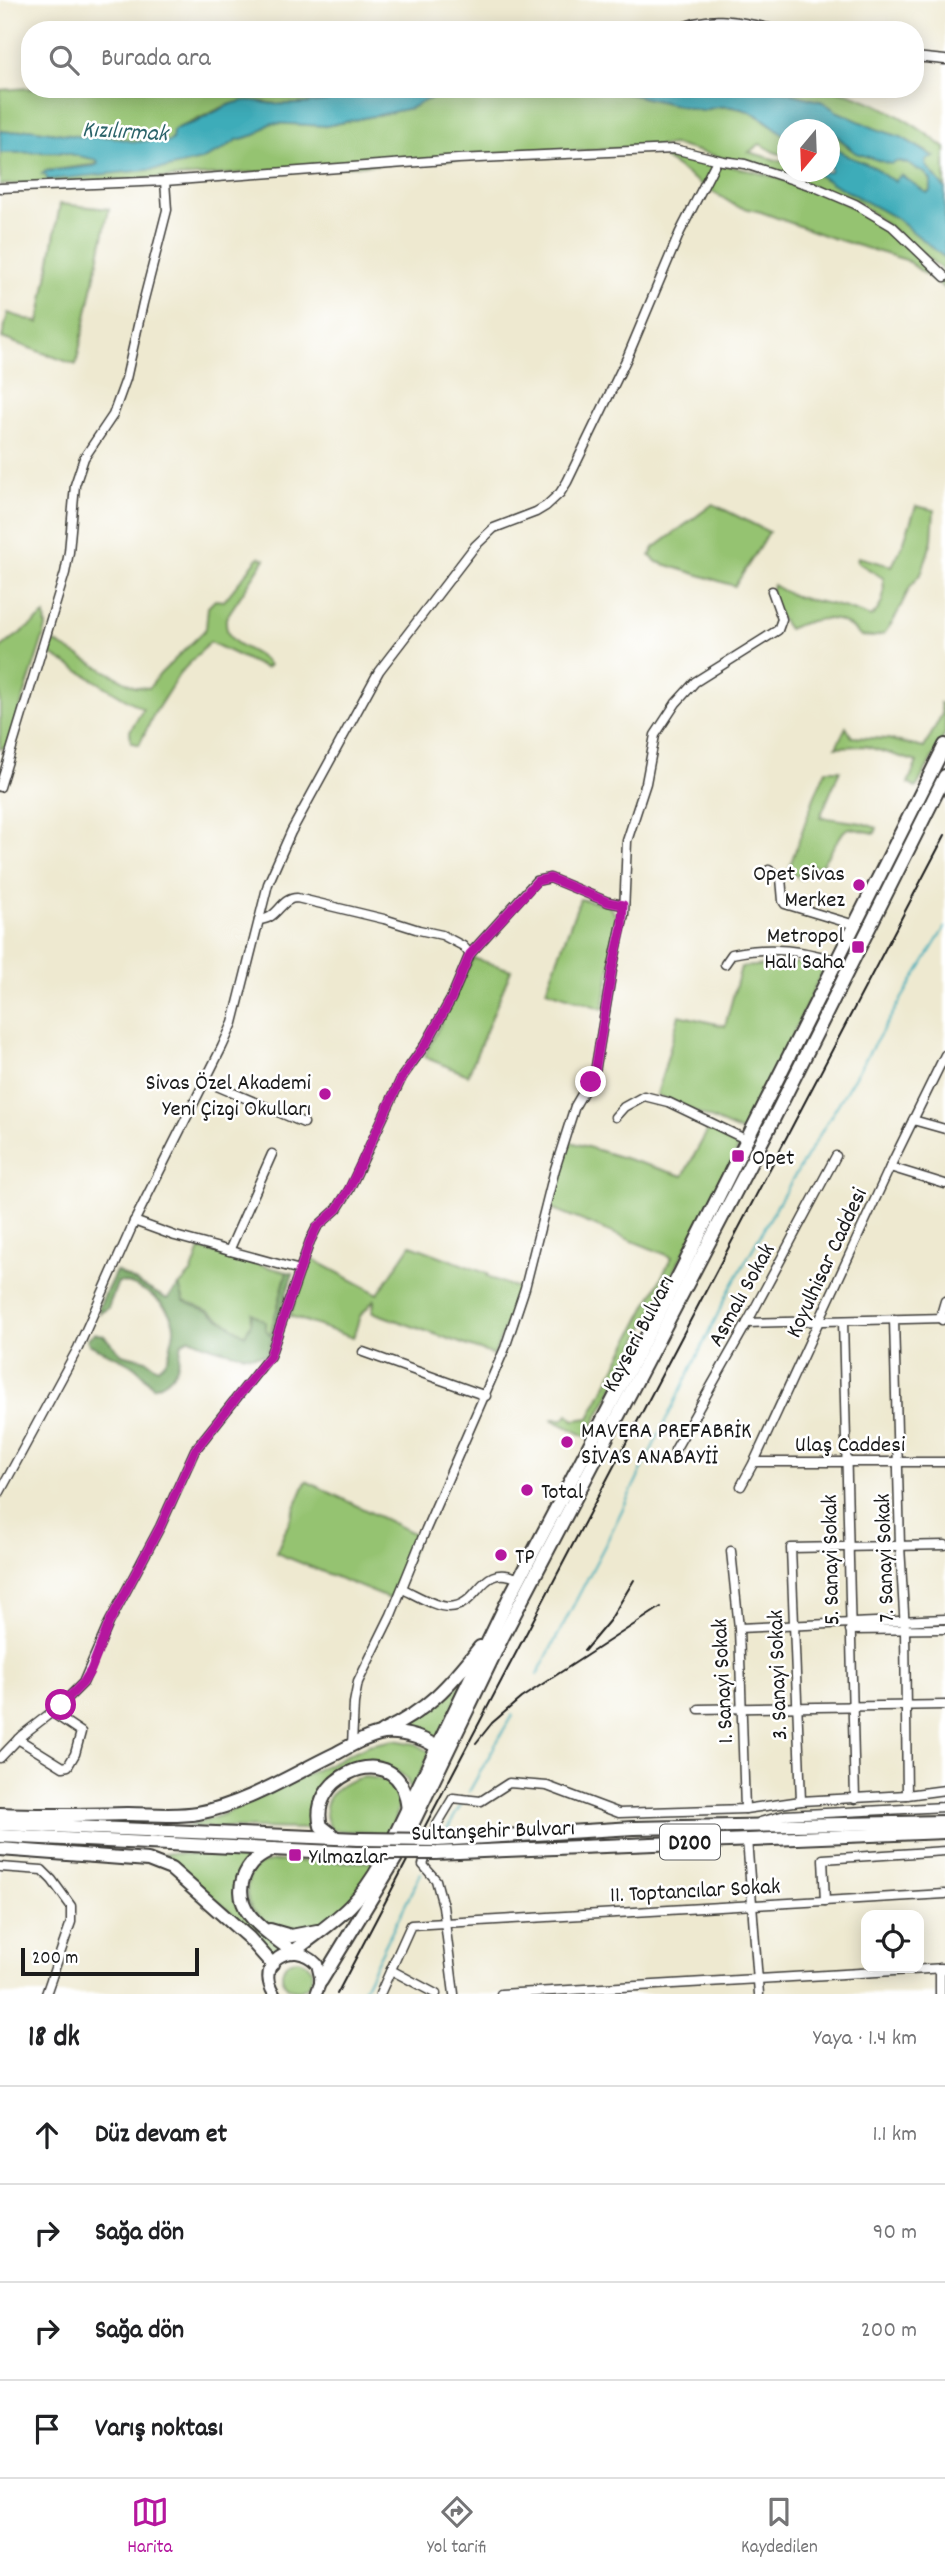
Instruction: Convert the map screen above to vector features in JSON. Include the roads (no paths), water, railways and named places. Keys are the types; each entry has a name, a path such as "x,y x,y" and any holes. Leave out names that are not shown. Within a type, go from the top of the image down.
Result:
{"highway":[{"name":"Kayseri Bulvarı","path":"321,1981 387,1876 494,1630 519,1579 680,1273 945,745"},
{"name":"Kayseri Bulvarı","path":"293,1952 344,1914 360,1897 382,1862 772,1122 945,776"},
{"path":"0,1814 179,1815 210,1810 253,1794 411,1717 429,1704 457,1675 494,1630"},
{"path":"374,1736 403,1734 442,1752"},
{"path":"338,1839 321,1826 320,1805 330,1786 354,1770 373,1768 397,1779 403,1787 408,1810"},
{"path":"47,1816 200,1833"},
{"name":"Sultanşehir Bulvarı","path":"0,1836 356,1853 633,1828 945,1822"},
{"name":"Sultanşehir Bulvarı","path":"0,1824 359,1839 436,1846 945,1832"},
{"path":"0,1849 52,1838"},
{"path":"0,1849 148,1860 171,1869 249,1938 272,1964"},
{"path":"274,1849 250,1864 241,1889 244,1908 251,1918 293,1952"},
{"path":"266,1930 291,1936 322,1929"}],"main road":[{"path":"272,1993 268,1980 272,1964 278,1958 293,1952 310,1957 317,1964 321,1981 316,1994"}],"street":[{"path":"695,21 720,21"},
{"path":"924,58 945,60"},
{"path":"0,188 165,181 458,159 674,149 745,164 815,187 855,204 892,226 945,277"},
{"path":"0,1492 78,1348 134,1221 233,1023 272,871 282,848 379,671 475,546 494,528 546,506 567,482 628,358 681,232 717,160"},
{"path":"0,787 65,573 75,485 80,468 91,446 113,415 129,368 167,210 165,181"},
{"path":"352,1745 358,1682 403,1589 432,1516 486,1396 525,1288 555,1169 576,1106 595,1072 622,927 628,841 646,783 652,746 659,726 695,682 778,629 782,619 772,591"},
{"path":"769,870 781,878 785,904 855,925"},
{"path":"0,1758 18,1739 74,1694 87,1677 109,1623 160,1527 195,1450 270,1356 317,1227 337,1209 349,1189 402,1077 427,1042 451,999 470,954 522,895 543,879 550,878 608,902 623,905"},
{"path":"259,920 274,916 292,897 442,934 463,946 470,954"},
{"path":"726,964 732,954 753,951 803,951 837,961"},
{"name":"Koyulhisar Caddesi","path":"741,1486 890,1167 945,1056"},
{"path":"205,1081 304,1123"},
{"path":"615,1117 624,1107 644,1096 679,1107 747,1140"},
{"path":"913,1120 945,1129"},
{"path":"229,1251 272,1154"},
{"name":"Asmalı Sokak","path":"675,1450 836,1156"},
{"path":"890,1167 945,1184"},
{"path":"134,1221 175,1236 300,1270"},
{"path":"747,1322 943,1320 945,1301"},
{"name":"7. Sanayi Sokak","path":"894,1320 907,1706 907,1795"},
{"name":"5. Sanayi Sokak","path":"843,1321 855,1799"},
{"path":"363,1352 486,1396"},
{"name":"Ulaş Caddesi","path":"754,1462 945,1462"},
{"path":"848,1548 945,1545"},
{"name":"3. Sanayi Sokak","path":"801,1801 791,1548 848,1548"},
{"name":"1. Sanayi Sokak","path":"731,1551 739,1628 746,1809"},
{"path":"403,1589 450,1607 460,1605 489,1577 497,1574 519,1579"},
{"path":"904,1625 945,1619"},
{"path":"739,1628 904,1625 945,1629"},
{"path":"699,1709 945,1705"},
{"path":"18,1739 64,1767 68,1766 75,1754 81,1732 51,1712"},
{"path":"454,1994 446,1922 436,1880 423,1865 435,1828 453,1798 481,1801 509,1783 547,1787 619,1813 746,1809 801,1801 855,1799 945,1790"},
{"path":"742,1827 785,1815 945,1807"},
{"path":"747,1839 760,1994"},
{"path":"825,1901 823,1859 945,1851"},
{"path":"0,1867 41,1870 47,1873 71,1906 71,1922 46,1994"},
{"name":"11. Toptancılar Sokak","path":"391,1970 411,1924 945,1894"},
{"path":"501,1994 943,1968 940,1994"},
{"path":"380,1994 391,1970 436,1994"}],"water":[{"name":"Kızılırmak","path":"336,98 434,98 411,108 326,126 271,123 255,135 237,140 201,160 168,168 47,180 46,175 42,174 46,171 94,166 98,164 97,160 61,152 0,153 0,131 30,129 83,137 112,137 135,142 154,140 163,143 172,140 173,131 176,129 237,102 304,104"},
{"path":"646,98 808,98 823,102 836,111 876,129 901,137 934,157 926,160 926,165 945,189 945,258 896,218 830,182 840,182 840,151 876,168 895,181 901,175 927,193 931,190 931,180 925,173 899,161 890,164 856,153 840,139 840,119 777,119 777,130 748,111 726,106 702,111"}],"waterway":[{"path":"537,1675 605,1545 730,1289 779,1202 945,927"},
{"path":"469,1792 512,1715"},
{"path":"447,1829 461,1805"},
{"path":"361,1994 421,1873"}],"railway":[{"path":"337,1994 945,835"},
{"path":"584,1651 610,1620 634,1580"},
{"path":"476,1743 492,1723 521,1698 661,1607"}],"place":[{"name":"Opet Sivas Merkez","path":"859,885"},
{"name":"Metropol Halı Saha","path":"858,947"},
{"name":"Sivas Özel Akademi Yeni Çizgi Okulları","path":"325,1094"},
{"name":"Opet","path":"738,1156"},
{"name":"MAVERA PREFABRİK SİVAS ANABAYİİ","path":"567,1442"},
{"name":"Total","path":"527,1490"},
{"name":"TP","path":"501,1555"},
{"name":"Yılmazlar","path":"295,1855"}]}
